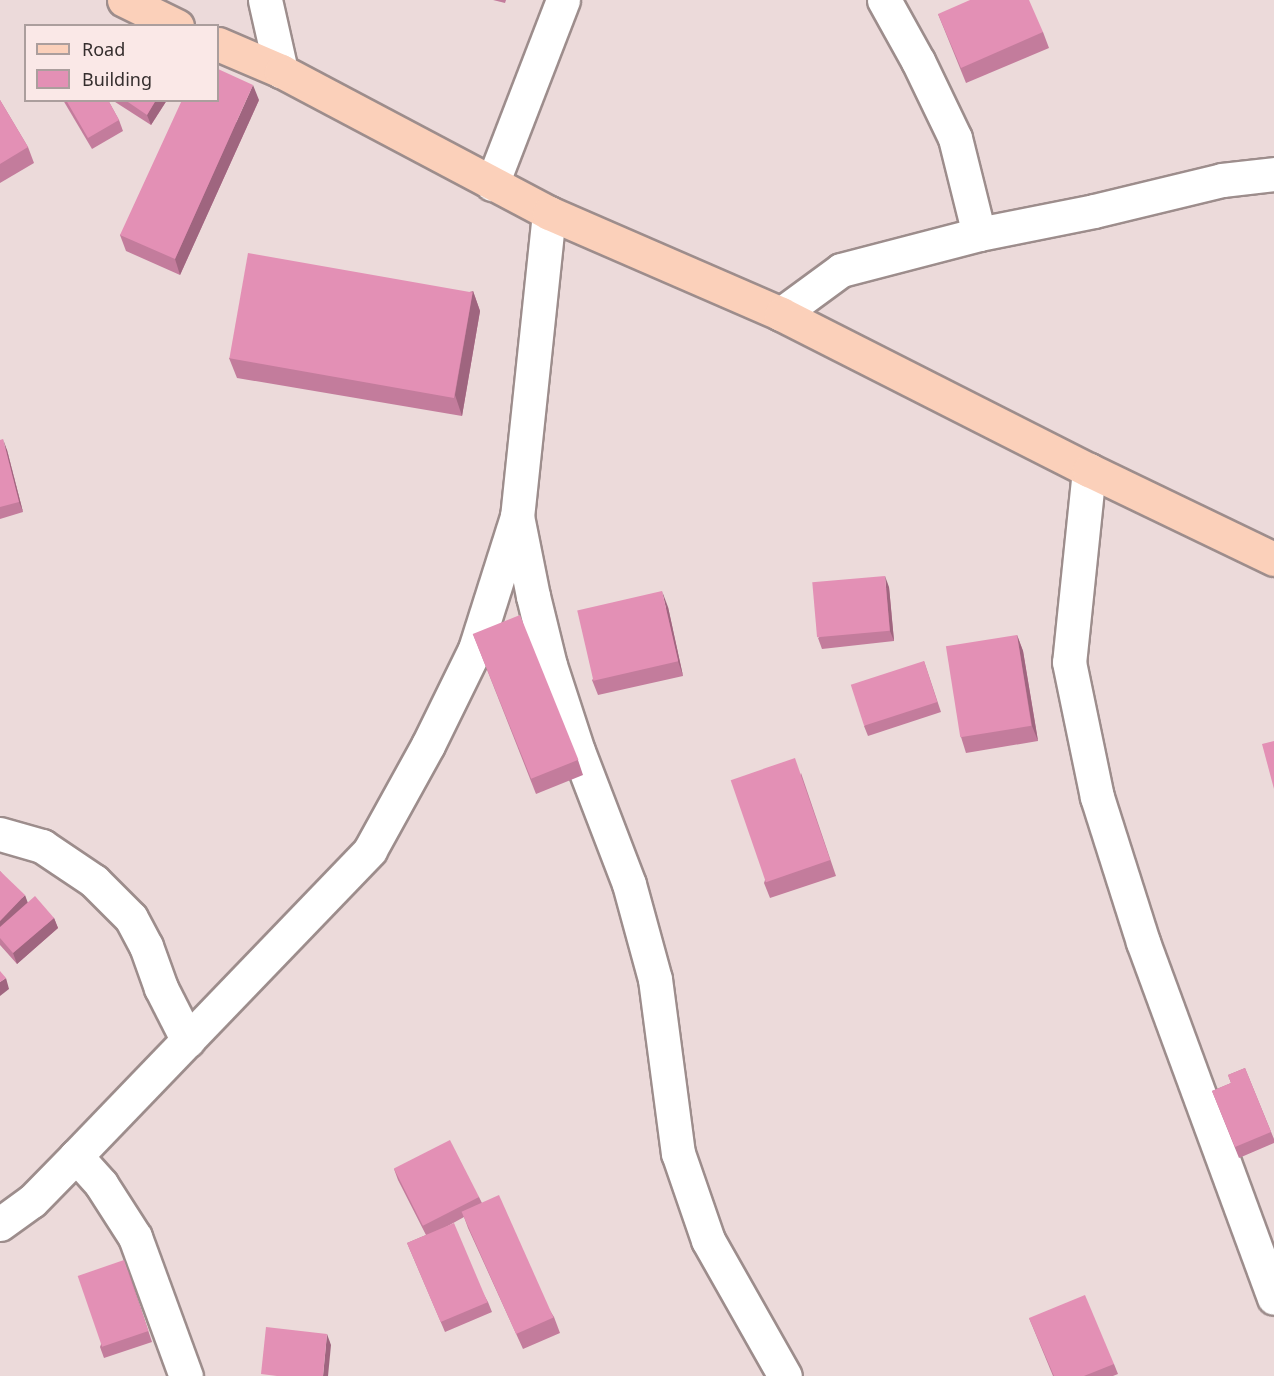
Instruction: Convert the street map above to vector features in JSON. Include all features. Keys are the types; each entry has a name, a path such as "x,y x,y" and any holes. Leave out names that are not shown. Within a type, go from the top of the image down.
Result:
{"main road":[{"path":"124,0 173,24"},
{"path":"219,44 281,71 549,213 781,314 1089,470 1274,559"}],"street":[{"path":"265,0 281,71"},
{"path":"492,184 563,0"},
{"path":"884,0 918,61 955,138 979,234"},
{"path":"781,314 841,270 979,234 1094,211 1222,180 1274,174"},
{"path":"0,1224 32,1201 370,850 428,745 475,650 517,516 549,213"},
{"path":"1089,470 1069,662 1097,797 1143,942 1274,1298"},
{"path":"517,516 550,665 578,751 630,884 655,979 678,1153 708,1240 785,1376"},
{"path":"0,834 42,846 94,881 131,918 146,946 161,988 188,1041"},
{"path":"76,1156 101,1184 135,1237 186,1376"}],"building":[{"path":"970,0 1029,0 1043,32 961,68 938,14"},
{"path":"219,69 253,85 175,259 120,235 181,102 219,102"},
{"path":"0,100 28,147 0,164"},
{"path":"67,102 109,102 119,120 88,138"},
{"path":"128,102 155,102 147,115"},
{"path":"248,253 473,293 454,398 229,358"},
{"path":"3,439 19,502 0,507 0,440"},
{"path":"885,576 890,631 817,637 812,582"},
{"path":"662,591 678,661 593,681 577,611"},
{"path":"520,615 578,760 531,779 473,634"},
{"path":"1017,635 1031,726 960,737 946,646"},
{"path":"924,661 937,702 864,726 851,685"},
{"path":"1274,741 1274,789 1262,744"},
{"path":"795,758 830,860 766,882 731,780"},
{"path":"0,871 25,895 0,921"},
{"path":"35,896 54,918 13,953 0,938 0,927"},
{"path":"0,971 6,978 0,982"},
{"path":"1245,1068 1271,1132 1235,1147 1212,1091 1231,1083 1228,1075"},
{"path":"450,1140 479,1197 423,1226 394,1169"},
{"path":"499,1195 554,1317 516,1334 462,1212"},
{"path":"454,1223 488,1302 441,1322 407,1243"},
{"path":"124,1260 148,1331 102,1347 78,1276"},
{"path":"1085,1295 1114,1364 1084,1376 1054,1376 1029,1318"},
{"path":"266,1327 327,1334 323,1376 261,1374"}]}
